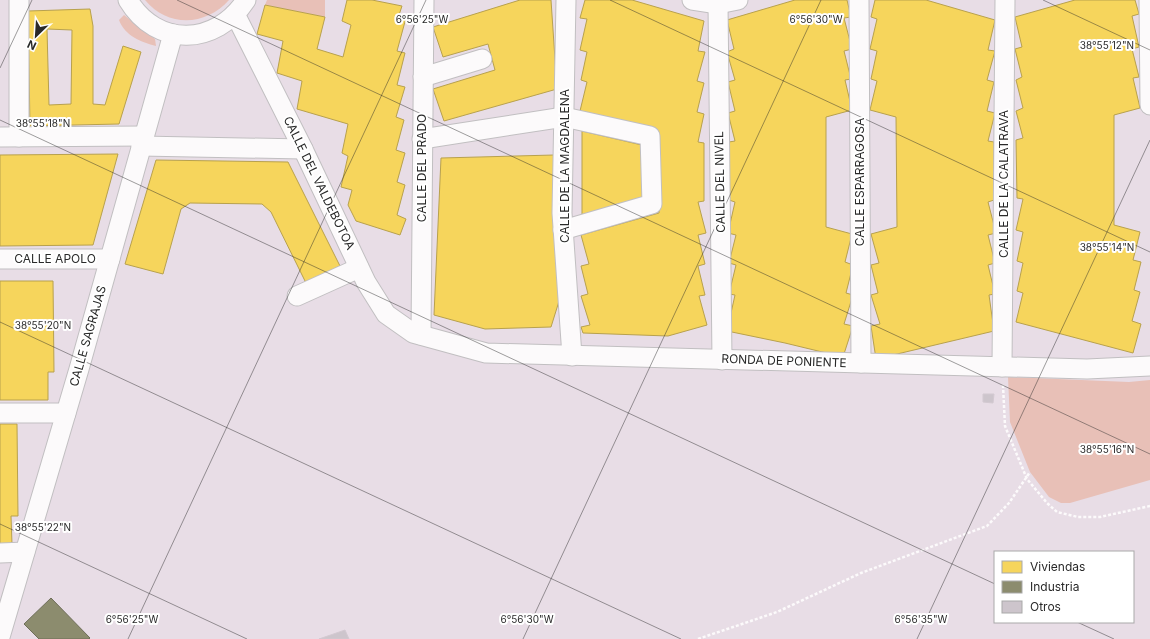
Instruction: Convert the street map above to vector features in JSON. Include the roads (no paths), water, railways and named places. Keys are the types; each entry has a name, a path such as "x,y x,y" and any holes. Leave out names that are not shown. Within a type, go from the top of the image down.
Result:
{"street":[{"path":"19,0 9,137 143,141 303,149"},
{"path":"128,0 133,9 151,25 174,34 191,35 209,32 229,20 240,7"},
{"name":"CALLE DEL PRADO","path":"421,335 424,0"},
{"name":"CALLE DE LA MAGDALENA","path":"566,0 563,230 572,356"},
{"path":"692,0 718,4 738,0"},
{"name":"CALLE ESPARRAGOSA","path":"859,0 861,363"},
{"name":"CALLE DE LA CALATRAVA","path":"1002,367 1005,0"},
{"path":"1149,0 1150,104"},
{"name":"CALLE DEL NIVEL","path":"718,4 722,360"},
{"name":"CALLE DEL VALDEBOTOA","path":"240,7 303,149 366,282 386,314 413,333 421,335"},
{"name":"CALLE SAGRAJAS","path":"0,637 66,413 174,34"},
{"path":"423,77 482,59"},
{"path":"422,140 564,117 650,136 652,204 563,230"},
{"name":"CALLE APOLO","path":"0,259 110,259"},
{"path":"297,296 359,268"},
{"name":"RONDA DE PONIENTE","path":"421,335 486,353 1087,369 1150,366"},
{"path":"0,413 66,413"},
{"path":"0,553 25,552"}]}
